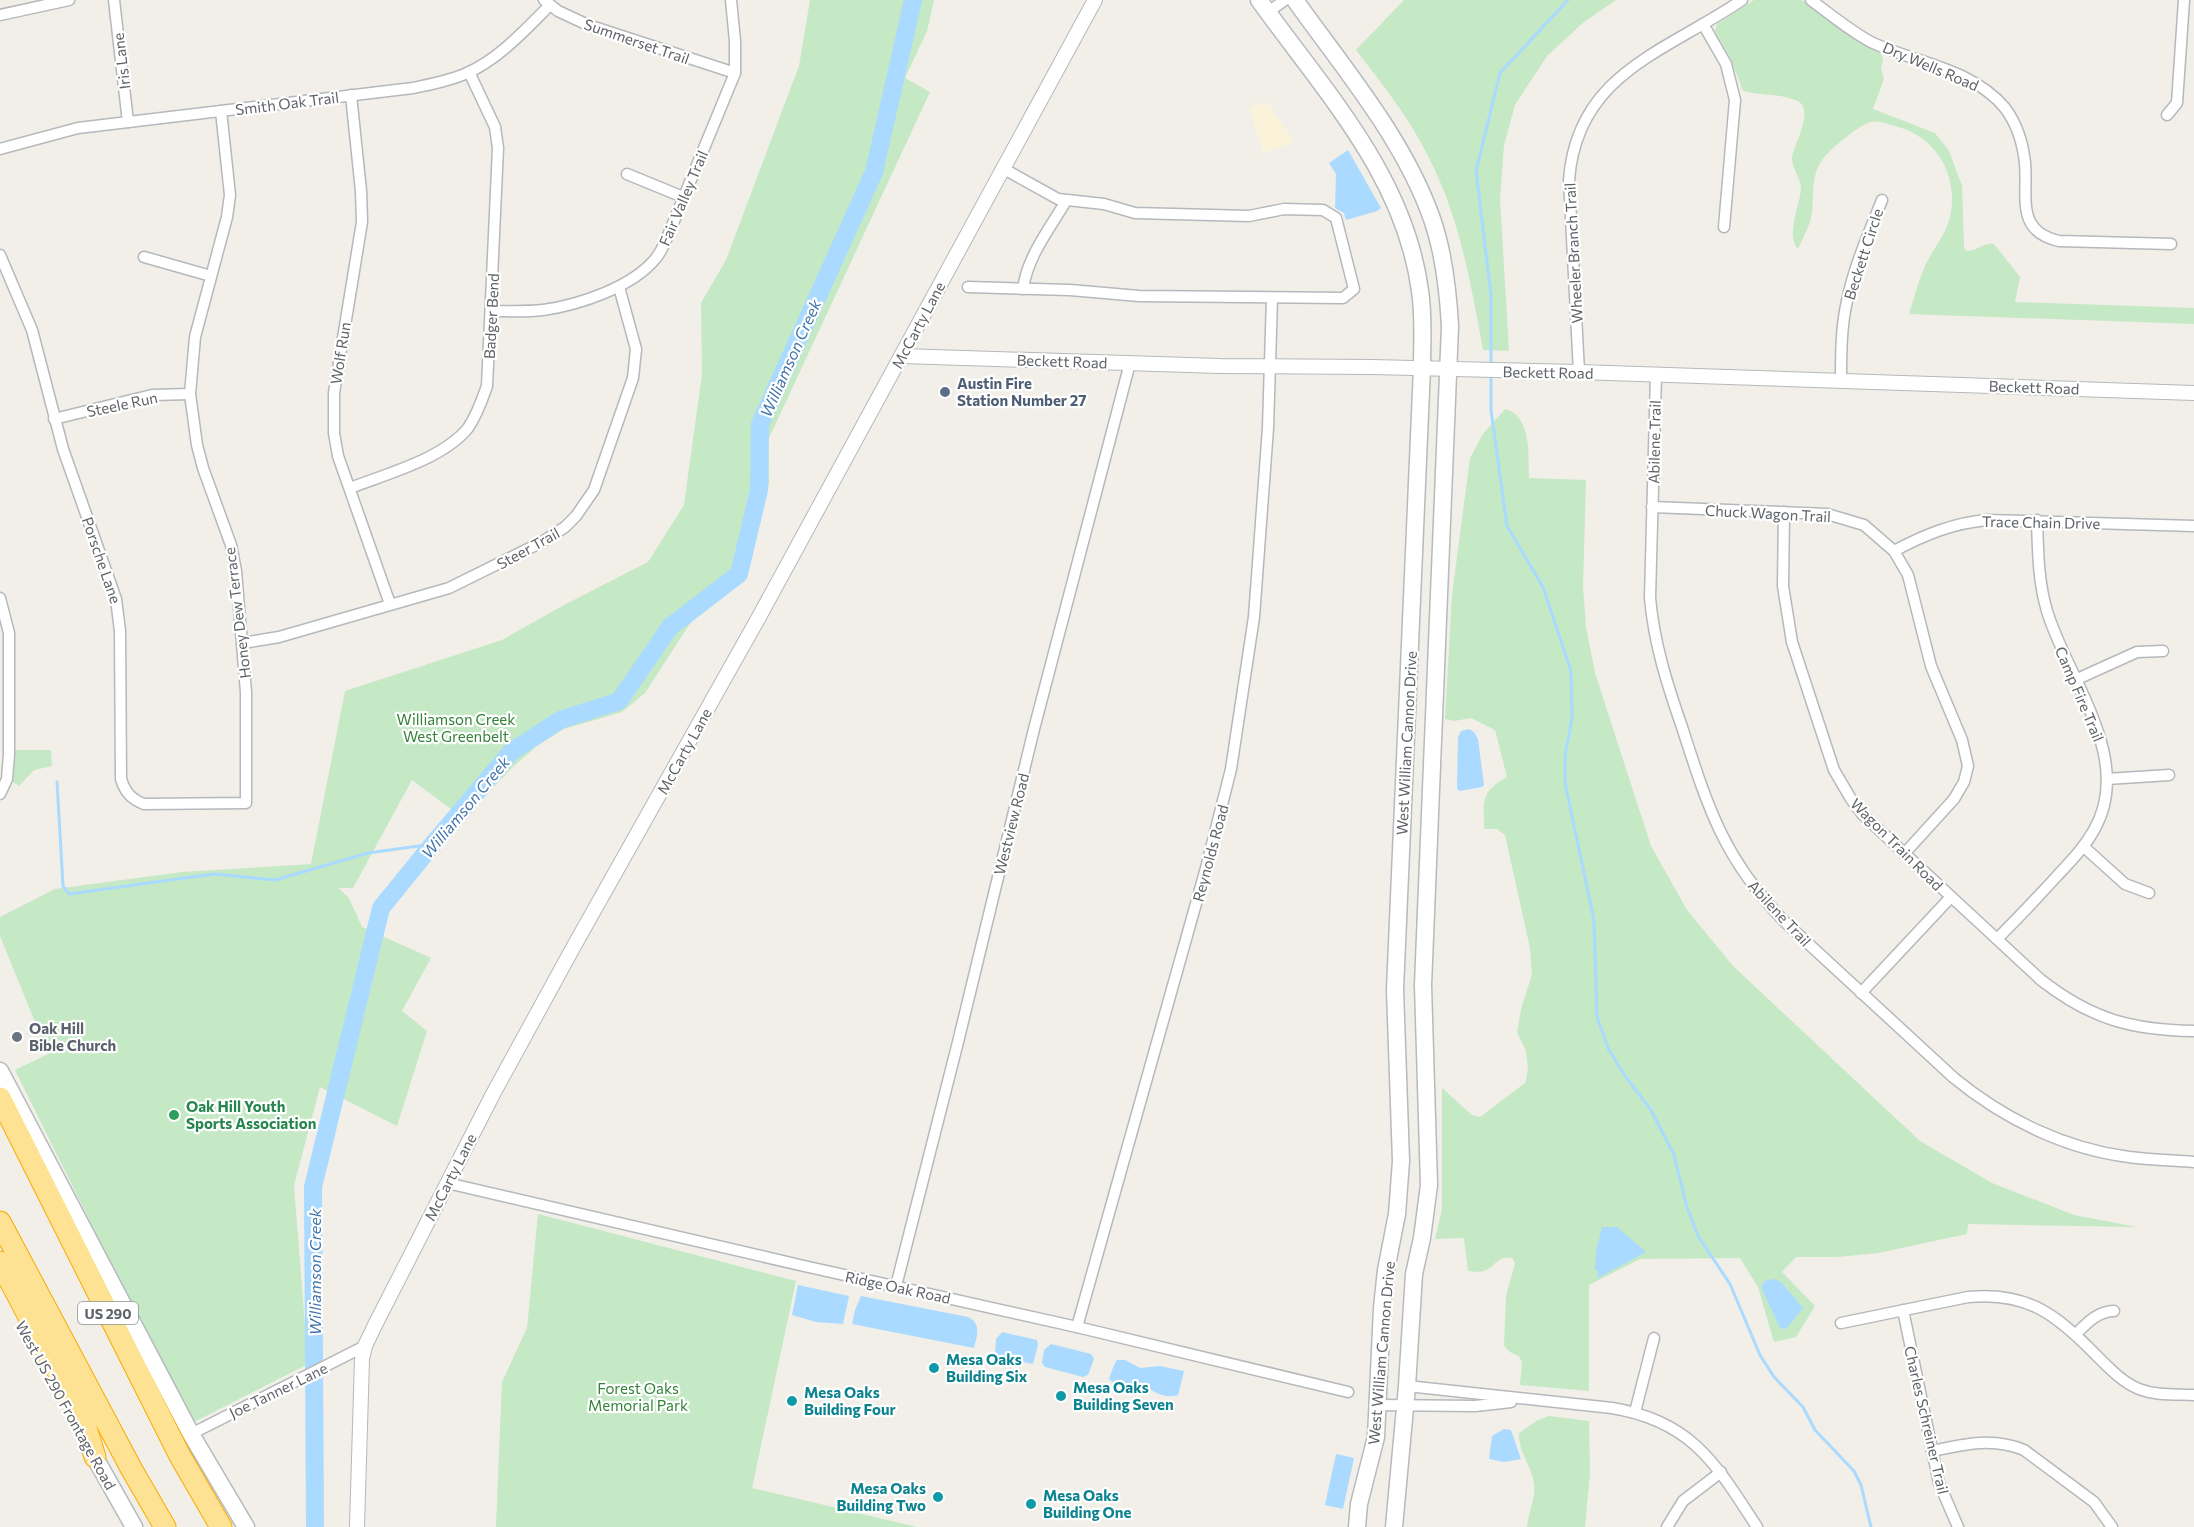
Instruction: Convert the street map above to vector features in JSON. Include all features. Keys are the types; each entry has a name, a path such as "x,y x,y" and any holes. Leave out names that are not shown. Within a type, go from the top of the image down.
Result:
{"highway":[{"name":"US 290","path":"0,1098 180,1456 220,1526"},
{"name":"US 290","path":"0,1222 132,1470 165,1527"},
{"path":"0,1262 84,1421 95,1457"}],"main road":[{"name":"West William Cannon Drive","path":"1294,0 1406,157 1433,221 1443,260 1450,326 1450,370 1423,985 1429,1185 1422,1238 1414,1274 1406,1406 1394,1527"},
{"name":"West William Cannon Drive","path":"1264,6 1364,144 1391,191 1413,253 1421,292 1422,368 1395,990 1400,1189 1382,1308 1376,1437 1359,1504 1357,1527"},
{"path":"0,1071 191,1434 230,1504 246,1527"},
{"name":"West US 290 Frontage Road","path":"0,1283 134,1527"}],"street":[{"path":"0,15 69,0"},
{"name":"Iris Lane","path":"114,0 128,122"},
{"name":"Fair Valley Trail","path":"492,311 530,311 552,308 619,287 635,277 656,258 663,247 735,73 731,0"},
{"name":"McCarty Lane","path":"357,1527 362,1359 365,1347 447,1183 574,945 759,617 1095,0"},
{"path":"1264,6 1285,0"},
{"name":"Wheeler Branch Trail","path":"1579,372 1569,170 1581,127 1594,104 1610,85 1628,71 1742,0"},
{"name":"Dry Wells Road","path":"1811,0 1871,41 1971,81 1997,100 2011,117 2020,135 2025,164 2026,214 2030,224 2037,232 2046,238 2059,241 2171,244"},
{"path":"2167,115 2177,102 2184,0"},
{"name":"Smith Oak Trail","path":"0,149 78,128 413,88 443,82 469,72 496,55 547,3"},
{"name":"Summerset Trail","path":"547,3 588,25 735,73"},
{"path":"1703,24 1726,64 1735,100 1724,227"},
{"name":"Badger Bend","path":"350,488 436,453 450,444 469,427 487,386 492,311 497,136 492,118 469,72"},
{"name":"Wolf Run","path":"351,94 362,222 334,393 333,414 338,456 390,604"},
{"name":"Honey Dew Terrace","path":"221,111 230,195 227,217 195,337 190,394 199,453 234,557 246,692 246,803"},
{"path":"968,287 1070,290 1139,296 1343,298 1351,293 1354,285 1336,218 1333,214 1323,210 1284,209 1249,216 1135,213 1104,204 1066,201 1050,188 1006,166"},
{"path":"627,174 684,197"},
{"name":"Beckett Circle","path":"1841,381 1846,302 1856,268 1882,200"},
{"path":"1023,289 1031,262 1066,201"},
{"name":"Porsche Lane","path":"0,255 32,330 63,449 110,580 119,614 124,789 130,796 144,804 246,803"},
{"path":"144,257 211,276"},
{"name":"Steer Trail","path":"243,643 279,637 449,588 542,542 565,527 576,516 594,490 633,378 636,349 619,287"},
{"name":"Reynolds Road","path":"1077,1327 1206,868 1231,769 1254,617 1271,366 1268,298"},
{"name":"Beckett Road","path":"902,356 1579,372 2194,393"},
{"name":"Westview Road","path":"896,1286 964,1020 1034,729 1130,363"},
{"name":"Abilene Trail","path":"1656,375 1650,598 1656,643 1669,690 1714,822 1735,861 1762,897 1786,923 1861,993 1968,1089 2013,1119 2061,1140 2103,1152 2129,1157 2194,1161"},
{"name":"Steele Run","path":"54,419 152,395 190,394"},
{"name":"Chuck Wagon Trail","path":"1652,507 1827,514 1852,520 1872,531 1894,551 1908,575 1929,659 1962,740 1968,766 1964,782 1954,799 1904,854"},
{"name":"Wagon Train Road","path":"1784,512 1783,586 1788,627 1796,659 1834,770 1862,814 2041,981 2066,1000 2122,1023 2151,1029 2194,1031"},
{"name":"Trace Chain Drive","path":"1894,551 1929,534 1963,523 2001,519 2194,526"},
{"name":"Camp Fire Trail","path":"1997,939 2084,847 2099,820 2106,795 2105,754 2099,733 2046,609 2039,575 2037,520"},
{"path":"0,598 9,633 4,715 9,755 7,779 0,794"},
{"path":"2075,680 2137,652 2163,651"},
{"path":"2107,779 2169,776"},
{"path":"2084,847 2125,884 2148,893"},
{"path":"1861,993 1950,897"},
{"name":"Ridge Oak Road","path":"447,1183 1077,1327 1348,1392"},
{"path":"1841,1323 1968,1297 2001,1297 2050,1313 2076,1334 2124,1381 2140,1389 2160,1394 2194,1395"},
{"name":"Charles Schreiner Trail","path":"1903,1310 1943,1495 1958,1527"},
{"path":"2076,1334 2100,1314 2114,1311"},
{"path":"1635,1412 1654,1338"},
{"name":"Joe Tanner Lane","path":"191,1434 365,1347"},
{"path":"1407,1386 1635,1412 1669,1426 1708,1455 1757,1527"},
{"path":"1377,1405 1475,1406 1523,1400"},
{"path":"1932,1451 1987,1441 2024,1450 2094,1502 2112,1527"},
{"path":"1667,1527 1683,1501 1721,1472"}],"green space":[{"name":"Williamson Creek West Greenbelt","path":"810,0 934,0 927,31 905,78 930,92 769,438 769,484 757,528 737,573 689,625 645,693 622,712 564,729 537,746 463,818 412,780 353,888 338,888 349,898 362,927 431,958 402,1011 427,1031 397,1126 320,1087 294,1185 308,1364 194,1422 121,1284 15,1070 48,1054 0,936 0,917 55,889 182,872 311,864 345,691 502,640 648,562 684,505 702,374 701,303 726,260 799,66"},
{"path":"1404,0 1616,0 1584,22 1547,56 1515,105 1504,145 1500,199 1509,351 1483,350 1457,229 1440,182 1405,117 1356,50"},
{"path":"1754,0 1802,0 1857,40 1881,54 1884,79 1873,109 1935,133 1949,151 1962,186 1964,248 1971,251 1987,244 1994,244 2020,277 2015,302 2194,308 2194,324 1909,314 1925,266 1944,233 1950,217 1952,195 1947,171 1935,150 1917,135 1882,122 1868,123 1857,129 1834,147 1820,163 1815,178 1810,221 1797,248 1794,242 1793,227 1801,189 1792,158 1804,120 1803,106 1792,98 1743,91 1730,57 1715,31 1717,24"},
{"path":"1505,409 1514,413 1524,428 1528,448 1529,478 1586,480 1583,587 1586,627 1595,673 1651,846 1687,910 1733,966 1920,1141 1992,1183 2074,1215 2137,1227 1968,1224 1967,1234 1878,1253 1837,1257 1796,1257 1782,1272 1815,1306 1796,1337 1774,1342 1758,1287 1740,1258 1640,1259 1589,1285 1589,1391 1520,1385 1522,1362 1519,1356 1504,1346 1506,1296 1515,1263 1512,1258 1505,1258 1484,1271 1468,1271 1464,1238 1435,1239 1442,1209 1442,1088 1472,1115 1480,1117 1525,1083 1528,1070 1526,1051 1517,1032 1522,1005 1532,975 1530,948 1505,835 1497,829 1484,829 1485,798 1498,782 1507,777 1495,730 1471,718 1454,721 1445,719 1452,595 1470,458 1483,434"},
{"path":"15,750 51,750 52,766 34,770 19,786 13,782"},
{"name":"Forest Oaks Memorial Park","path":"538,1214 796,1281 752,1488 917,1527 496,1527 502,1382 527,1328"},
{"path":"1549,1416 1589,1421 1590,1473 1585,1527 1527,1527 1534,1484 1519,1440 1519,1433 1538,1420"}],"sand":[{"path":"1267,102 1294,142 1263,153 1249,107"}],"water":[{"path":"1348,150 1381,208 1346,220 1344,213 1335,208 1336,174 1329,163"},
{"path":"1469,729 1478,739 1484,785 1460,791 1457,789 1458,737 1461,731"},
{"path":"1602,1227 1617,1227 1646,1252 1598,1278 1598,1271 1595,1270 1596,1252"},
{"path":"1775,1279 1781,1282 1803,1308 1786,1329 1780,1328 1761,1287 1764,1281"},
{"path":"798,1285 849,1296 843,1324 816,1322 792,1315"},
{"path":"861,1296 968,1317 977,1326 974,1348 852,1324"},
{"path":"1002,1332 1037,1340 1038,1345 1033,1364 995,1356 996,1339"},
{"path":"1051,1344 1091,1354 1094,1359 1088,1375 1083,1377 1045,1367 1042,1363 1044,1350"},
{"path":"1117,1360 1125,1360 1140,1368 1160,1366 1184,1371 1178,1395 1160,1394 1145,1384 1117,1385 1109,1379"},
{"path":"1504,1429 1511,1430 1521,1459 1504,1462 1489,1459 1492,1436"},
{"path":"1336,1454 1354,1458 1343,1509 1325,1505"}],"waterway":[{"name":"Williamson Creek","path":"315,1527 313,1187 381,908 511,752 560,720 619,701 670,627 739,574 759,490 760,424 874,172 913,0"},
{"path":"1491,365 1491,295 1476,171 1500,73 1568,0"},
{"path":"1491,374 1491,410 1507,526 1543,587 1571,671 1572,718 1565,756 1565,783 1594,920 1597,1017 1608,1048 1625,1076 1651,1110 1674,1155 1687,1207 1698,1236 1730,1284 1760,1355 1774,1377 1803,1407 1815,1430 1854,1471 1861,1485 1871,1527"},
{"path":"57,782 63,886 69,894 214,874 275,880 368,853 433,844"}],"place":[{"name":"Austin Fire Station Number 27","path":"945,392"},
{"name":"Oak Hill Bible Church","path":"17,1037"},
{"name":"Oak Hill Youth Sports Association","path":"174,1115"},
{"name":"Mesa Oaks Building Six","path":"934,1368"},
{"name":"Mesa Oaks Building Seven","path":"1061,1396"},
{"name":"Mesa Oaks Building Four","path":"792,1401"},
{"name":"Mesa Oaks Building Two","path":"938,1497"},
{"name":"Mesa Oaks Building One","path":"1031,1504"}]}
